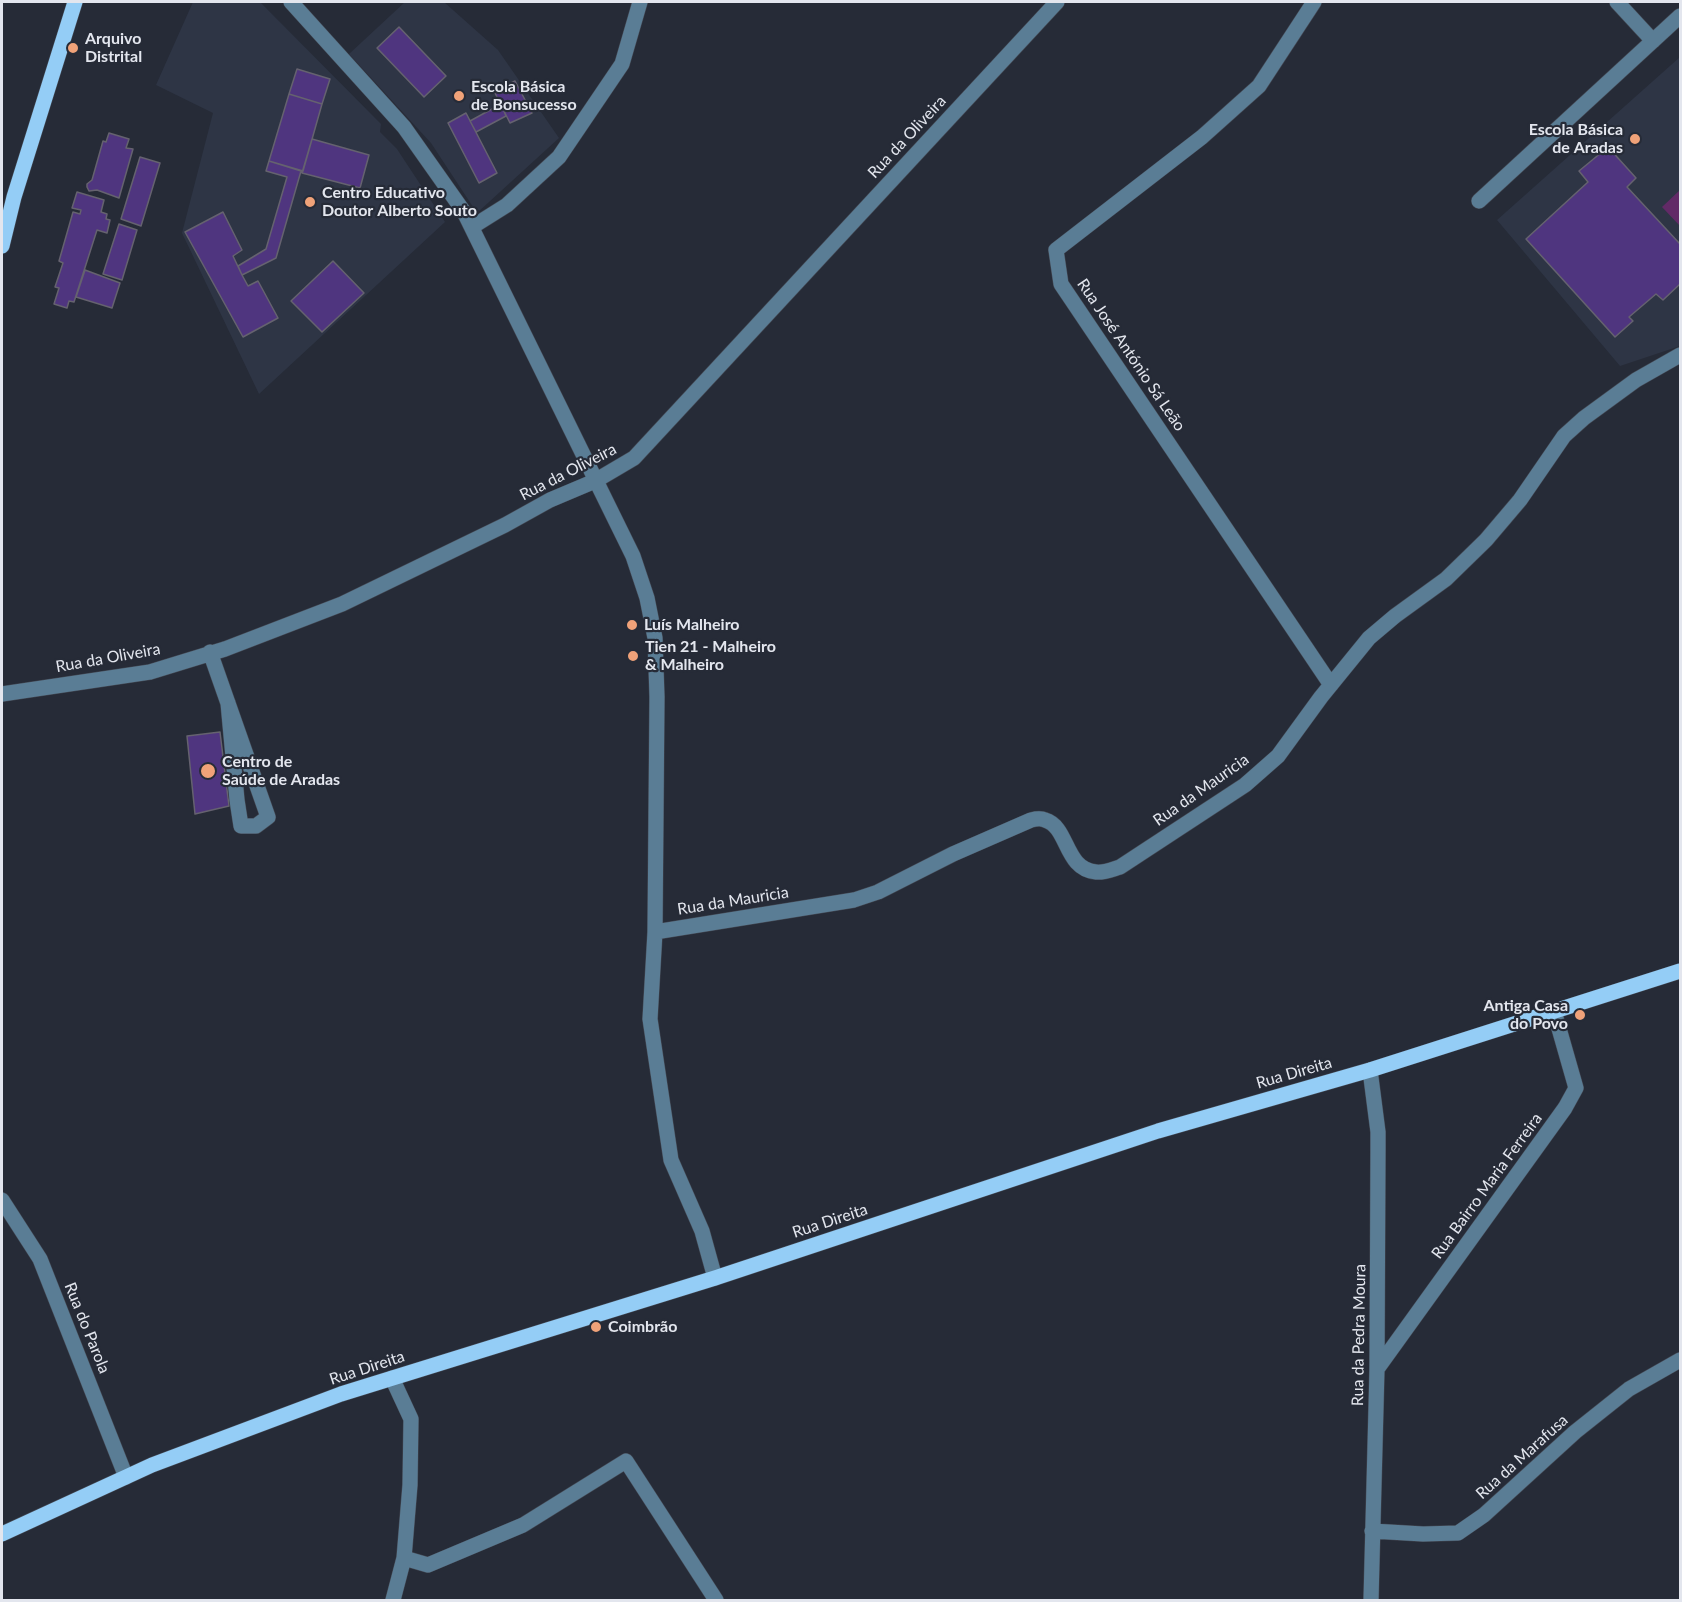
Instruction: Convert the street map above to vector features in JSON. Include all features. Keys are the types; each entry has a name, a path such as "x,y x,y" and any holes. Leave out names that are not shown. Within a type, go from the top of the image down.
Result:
{"main road":[{"path":"2,246 14,197 75,2"},
{"name":"Rua Direita","path":"2,1534 152,1465 341,1394 715,1278 1158,1131 1370,1070 1680,971"}],"street":[{"path":"291,2 404,127 464,212 633,556 648,598 655,638 657,708 655,932 650,1019 671,1160 702,1231 715,1278"},
{"path":"472,227 507,205 560,157 622,64 640,2"},
{"name":"Rua da Oliveira","path":"2,694 150,672 225,649 342,604 505,525 550,500 595,481 634,458 1057,2"},
{"name":"Rua José António Sá Leão","path":"1314,2 1259,86 1202,137 1056,250 1061,285 1331,685"},
{"path":"1617,2 1653,41"},
{"path":"1479,201 1680,16"},
{"name":"Rua da Mauricia","path":"655,932 854,900 878,892 953,854 1031,819 1044,819 1053,824 1071,857 1084,869 1098,872 1120,867 1245,785 1278,756 1369,638 1446,579 1486,540 1520,500 1570,430 1584,417 1636,380 1680,355"},
{"path":"210,652 228,703 268,817 256,826 241,826 228,703"},
{"name":"Rua Bairro Maria Ferreira","path":"1377,1369 1558,1118 1576,1088 1554,1011"},
{"name":"Rua da Pedra Moura","path":"1370,1070 1378,1132 1377,1369 1371,1600"},
{"name":"Rua do Parola","path":"2,1200 40,1259 126,1477"},
{"name":"Rua da Marafusa","path":"1372,1531 1423,1534 1458,1533 1484,1515 1575,1432 1629,1389 1680,1360"},
{"path":"392,1378 411,1419 410,1485 404,1558 393,1600"},
{"path":"404,1558 428,1565 523,1525 626,1461 716,1600"}],"shaded area":[{"name":"Centro Educativo Doutor Alberto Souto","path":"193,2 260,2 381,124 380,132 397,149 445,222 259,394 182,233 213,113 156,85"},
{"name":"Escola Básica de Bonsucesso","path":"405,2 444,2 498,50 559,138 477,213 431,143 349,54"},
{"name":"Escola Básica de Aradas","path":"1680,57 1680,346 1620,366 1497,220"},
{"path":"1680,190 1680,226 1662,207"}],"building":[{"path":"399,27 446,76 424,97 377,48"},
{"path":"297,69 330,79 322,104 289,94"},
{"path":"515,81 532,113 510,123 494,91"},
{"path":"289,94 322,104 303,171 269,161"},
{"path":"501,104 506,116 476,132 470,121"},
{"path":"466,113 497,173 479,183 448,123"},
{"path":"109,133 129,139 126,148 133,149 119,198 97,190 89,191 87,187 92,180 103,141 106,142"},
{"path":"312,139 369,155 360,188 302,173"},
{"path":"1608,147 1636,178 1627,187 1680,244 1680,284 1663,300 1656,294 1629,317 1633,321 1615,337 1526,239 1588,182 1579,171"},
{"path":"140,157 160,163 141,226 121,219"},
{"path":"269,161 301,171 276,258 242,275 238,266 266,249 287,177 266,171"},
{"path":"77,192 104,200 101,212 107,214 106,219 110,220 107,233 97,230 74,302 69,301 67,308 54,304 59,288 55,287 63,263 59,261 73,212 80,214 81,210 72,208"},
{"path":"223,212 242,250 233,256 242,275 248,286 258,281 278,318 243,337 185,232"},
{"path":"119,224 137,230 122,280 103,274"},
{"path":"333,261 364,293 322,332 291,301"},
{"path":"85,270 120,283 112,308 76,297"},
{"name":"Centro de Saúde de Aradas","path":"220,732 229,806 195,814 187,736"}],"place":[{"name":"Arquivo Distrital","path":"73,48"},
{"name":"Escola Básica de Bonsucesso","path":"459,96"},
{"name":"Escola Básica de Aradas","path":"1635,139"},
{"name":"Centro Educativo Doutor Alberto Souto","path":"310,202"},
{"name":"Luís Malheiro","path":"632,625"},
{"name":"Tien 21 - Malheiro & Malheiro","path":"633,656"},
{"name":"Centro de Saúde de Aradas","path":"208,771"},
{"name":"Antiga Casa do Povo","path":"1580,1015"},
{"name":"Coimbrão","path":"596,1327"}]}
